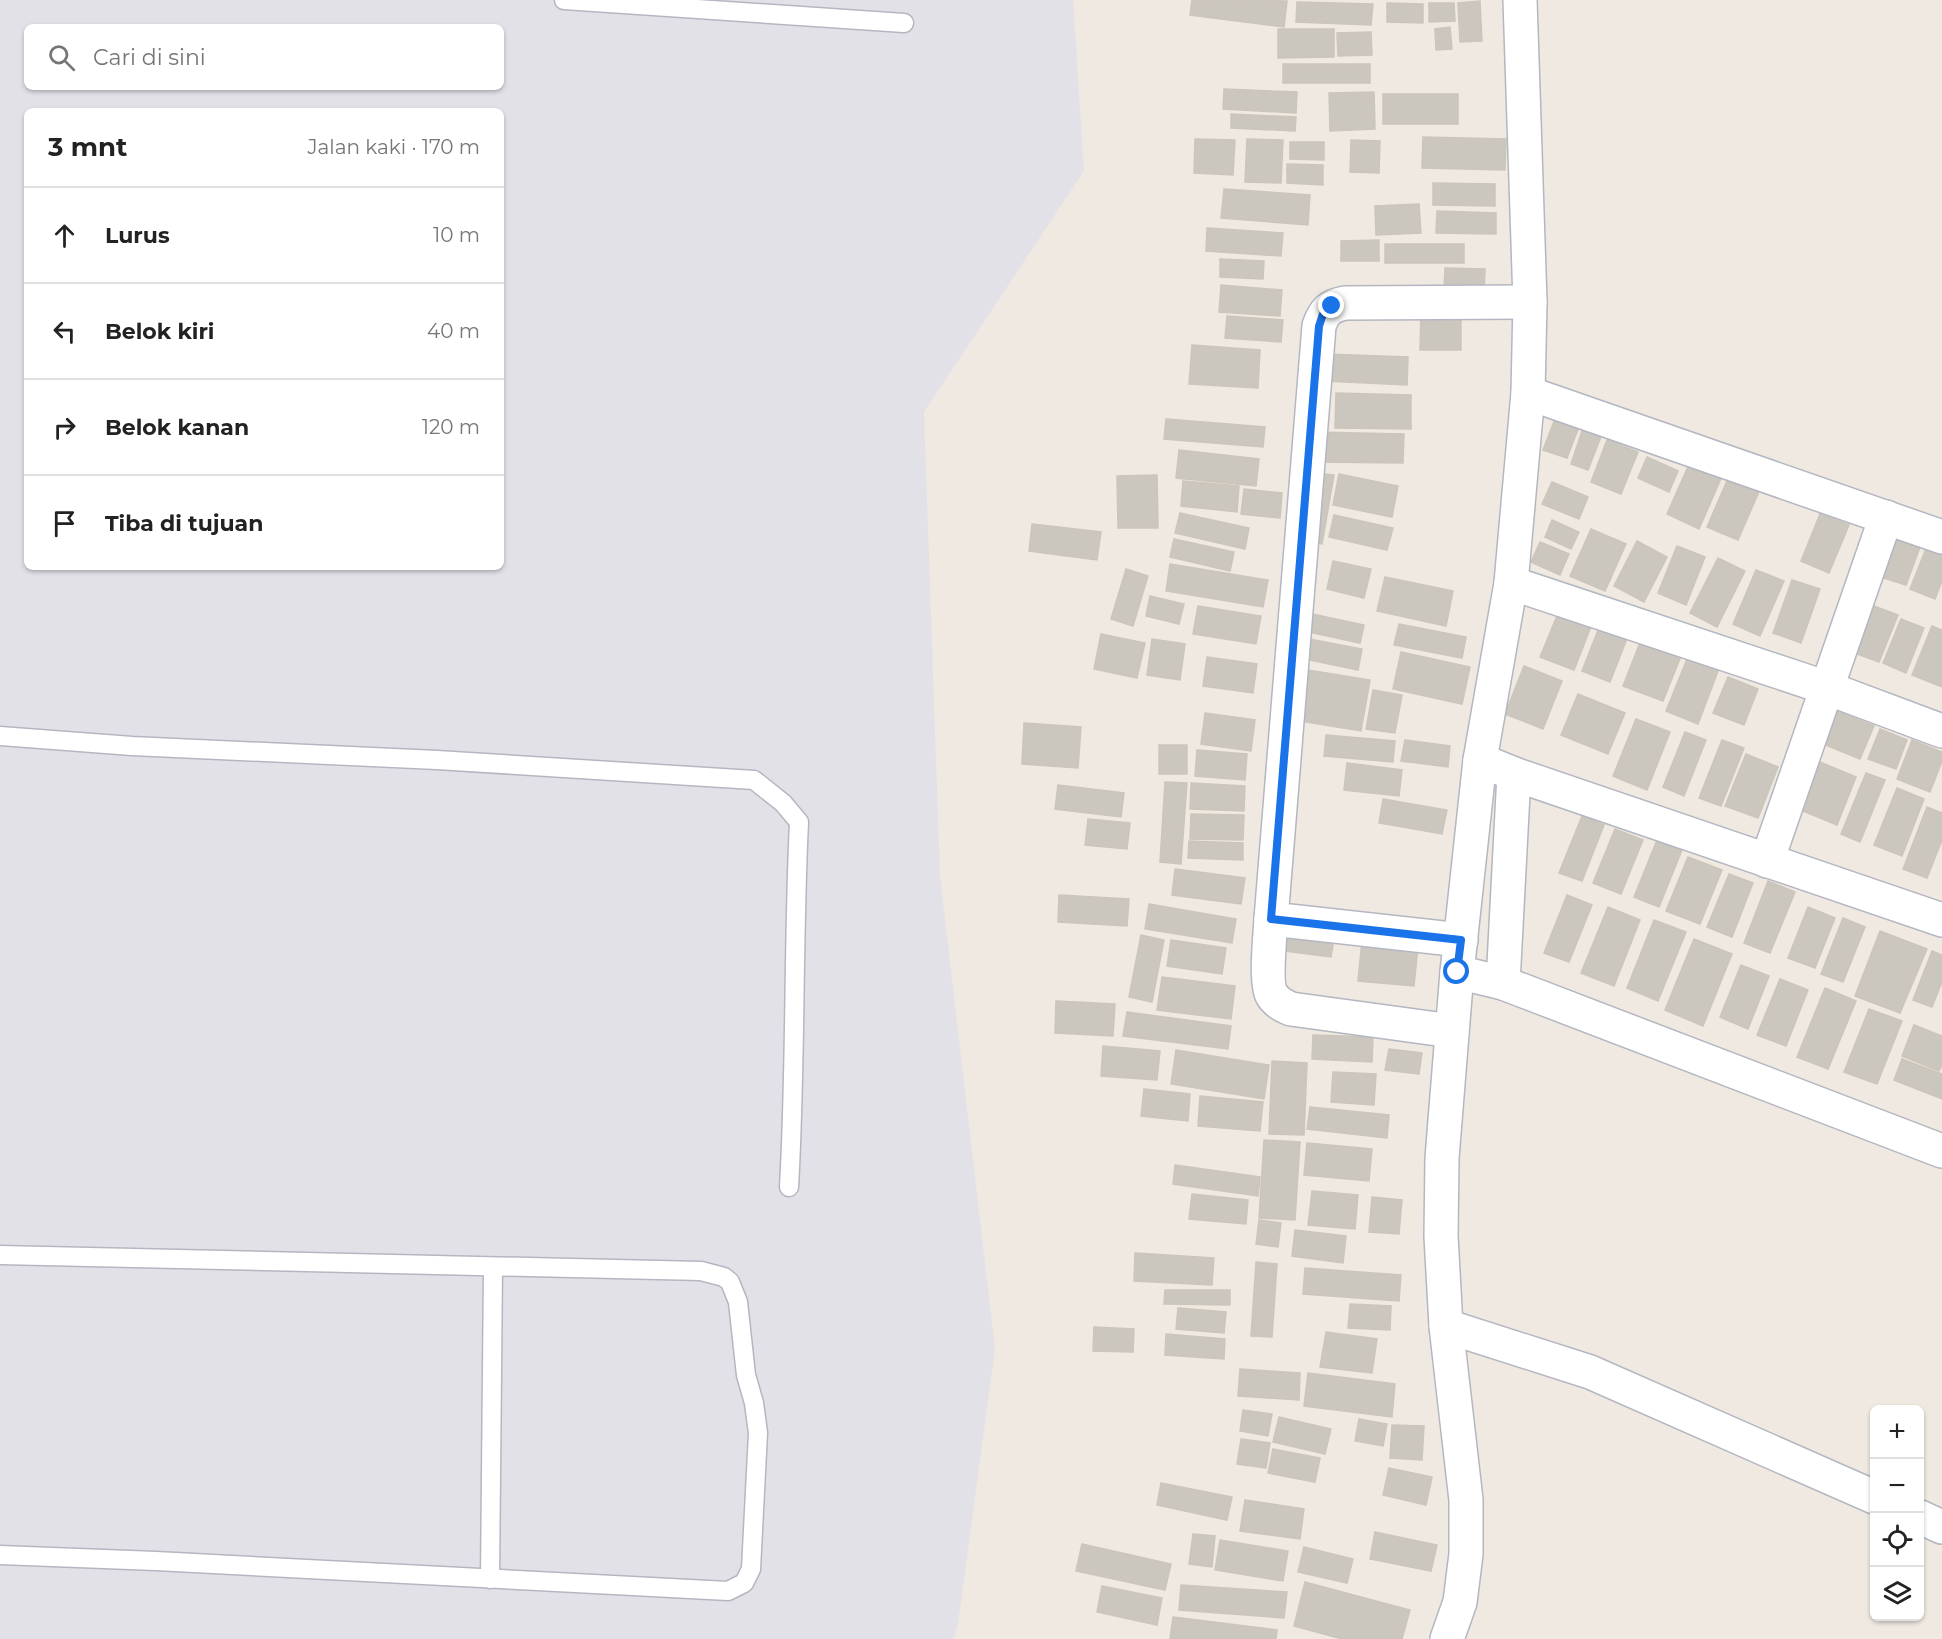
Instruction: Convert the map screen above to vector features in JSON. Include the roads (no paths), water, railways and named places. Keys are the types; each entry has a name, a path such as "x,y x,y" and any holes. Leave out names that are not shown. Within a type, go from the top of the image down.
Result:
{"street":[{"path":"1447,1639 1461,1592 1466,1554 1466,1500 1446,1326 1441,1236 1442,1158 1459,956 1480,760 1510,583 1528,393 1530,302 1520,0"},
{"path":"1452,1030 1291,1009 1280,1004 1271,994 1269,982 1271,919 1319,326 1323,314 1332,306 1345,303 1530,302"},
{"path":"1528,393 1942,537"},
{"path":"1767,861 1886,517"},
{"path":"1510,583 1827,688 1942,731"},
{"path":"1480,760 1514,774 1942,921"},
{"path":"1503,983 1514,774"},
{"path":"1271,919 1459,956 1503,983 1942,1151"},
{"path":"1446,1326 1590,1372 1870,1495"},
{"path":"1924,1519 1942,1527"}],"lane":[{"path":"564,0 904,23"},
{"path":"0,736 132,746 437,760 754,780 783,803 799,822 795,893 794,1103 789,1187"},
{"path":"0,1255 702,1271 724,1277 730,1282 738,1302 746,1375 754,1403 758,1433 751,1569 744,1583 728,1592 156,1561 0,1555"},
{"path":"490,1579 492,1267"}]}
